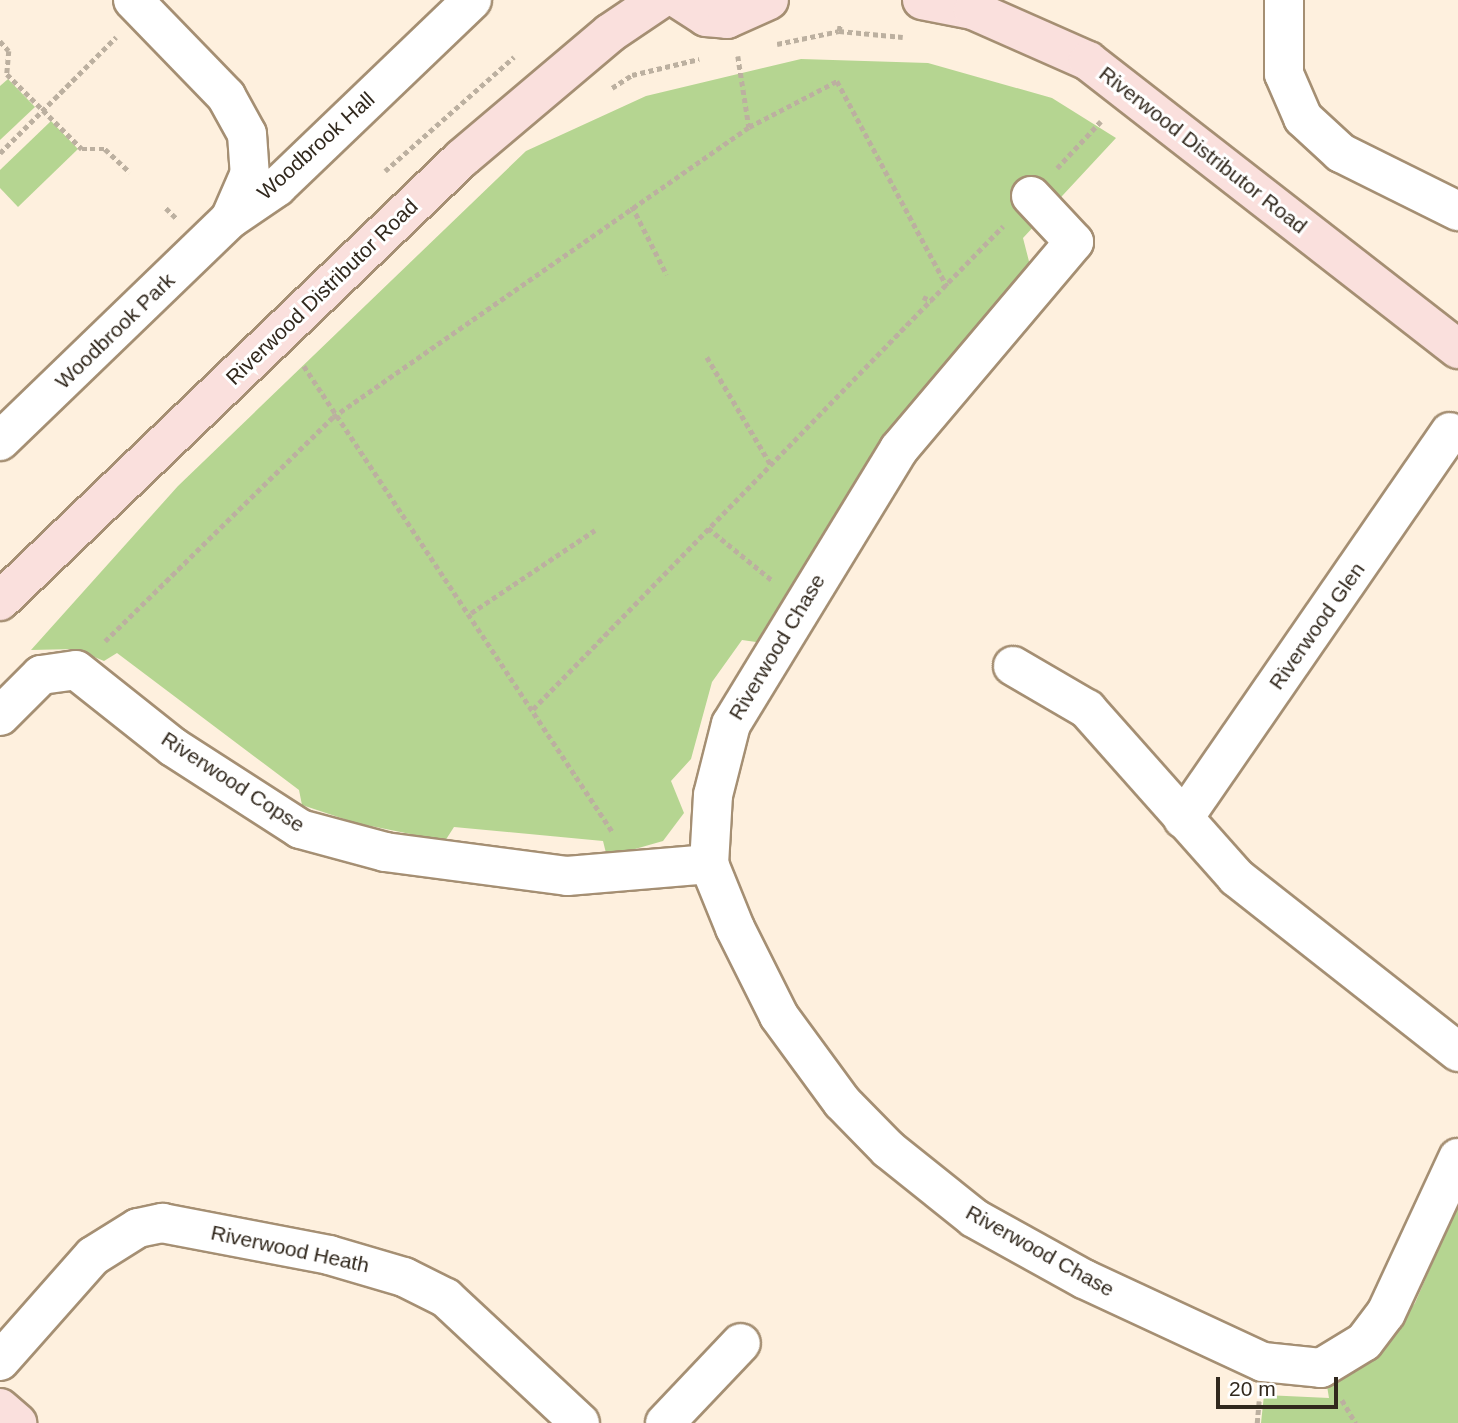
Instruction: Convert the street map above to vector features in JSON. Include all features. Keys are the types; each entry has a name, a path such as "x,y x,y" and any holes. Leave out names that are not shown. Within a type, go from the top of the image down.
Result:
{"street":[{"name":"Woodbrook Hall","path":"230,219 277,187 472,0"},
{"name":"Riverwood Distributor Road","path":"4,589 461,159 610,33 659,0"},
{"path":"680,0 706,17 727,19 769,0"},
{"name":"Riverwood Distributor Road","path":"922,0 973,10 1088,61 1458,349"},
{"path":"1284,0 1284,74 1303,118 1341,153 1458,211"},
{"name":"Woodbrook Hall","path":"127,16 226,96 247,134 250,173 230,219"},
{"name":"Riverwood Chase","path":"1031,196 1074,242 899,449 730,724 713,795 709,864 779,1016 842,1102 888,1149 974,1218 1084,1279 1263,1362 1321,1368 1364,1342 1386,1312 1458,1158"},
{"name":"Woodbrook Park","path":"0,441 230,219"},
{"name":"Riverwood Glen","path":"1183,819 1450,432"},
{"path":"1013,666 1087,709 1236,877 1458,1052"},
{"path":"0,716 41,675 76,670"},
{"name":"Riverwood Copse","path":"76,670 173,747 300,829 385,852 566,876 640,872 709,864"},
{"name":"Riverwood Heath","path":"0,1361 93,1256 138,1228 162,1223 329,1255 404,1277 446,1298 580,1423"},
{"path":"665,1423 741,1343"},
{"path":"0,1408 17,1423"}],"path":[{"path":"0,153 43,110 127,16"},
{"path":"840,24 839,31 916,38"},
{"path":"0,41 9,51 7,75 82,149 105,149 130,172"},
{"path":"738,50 749,127"},
{"path":"606,92 647,71"},
{"path":"76,670 333,417 632,206 749,127 837,81 947,286"},
{"path":"1097,112 1112,124"},
{"path":"533,709 947,286 1105,118"},
{"path":"632,206 667,275"},
{"path":"923,297 932,301"},
{"path":"707,357 772,465"},
{"path":"300,361 333,417 471,613 640,872"},
{"path":"708,528 802,605"},
{"path":"471,613 595,530"}],"green space":[{"path":"801,59 928,63 1052,98 1116,138 1023,238 1032,273 879,446 763,643 742,640 712,682 691,759 671,781 684,813 663,841 607,857 603,841 454,827 445,841 356,823 302,805 299,790 117,653 104,661 75,649 31,650 178,486 526,151 646,96"},
{"path":"8,79 35,107 0,140 0,86"},
{"path":"51,121 78,149 18,207 0,188 0,170"},
{"path":"1458,1204 1458,1423 1261,1423 1264,1395 1329,1398 1327,1386 1372,1360 1415,1303"}]}
